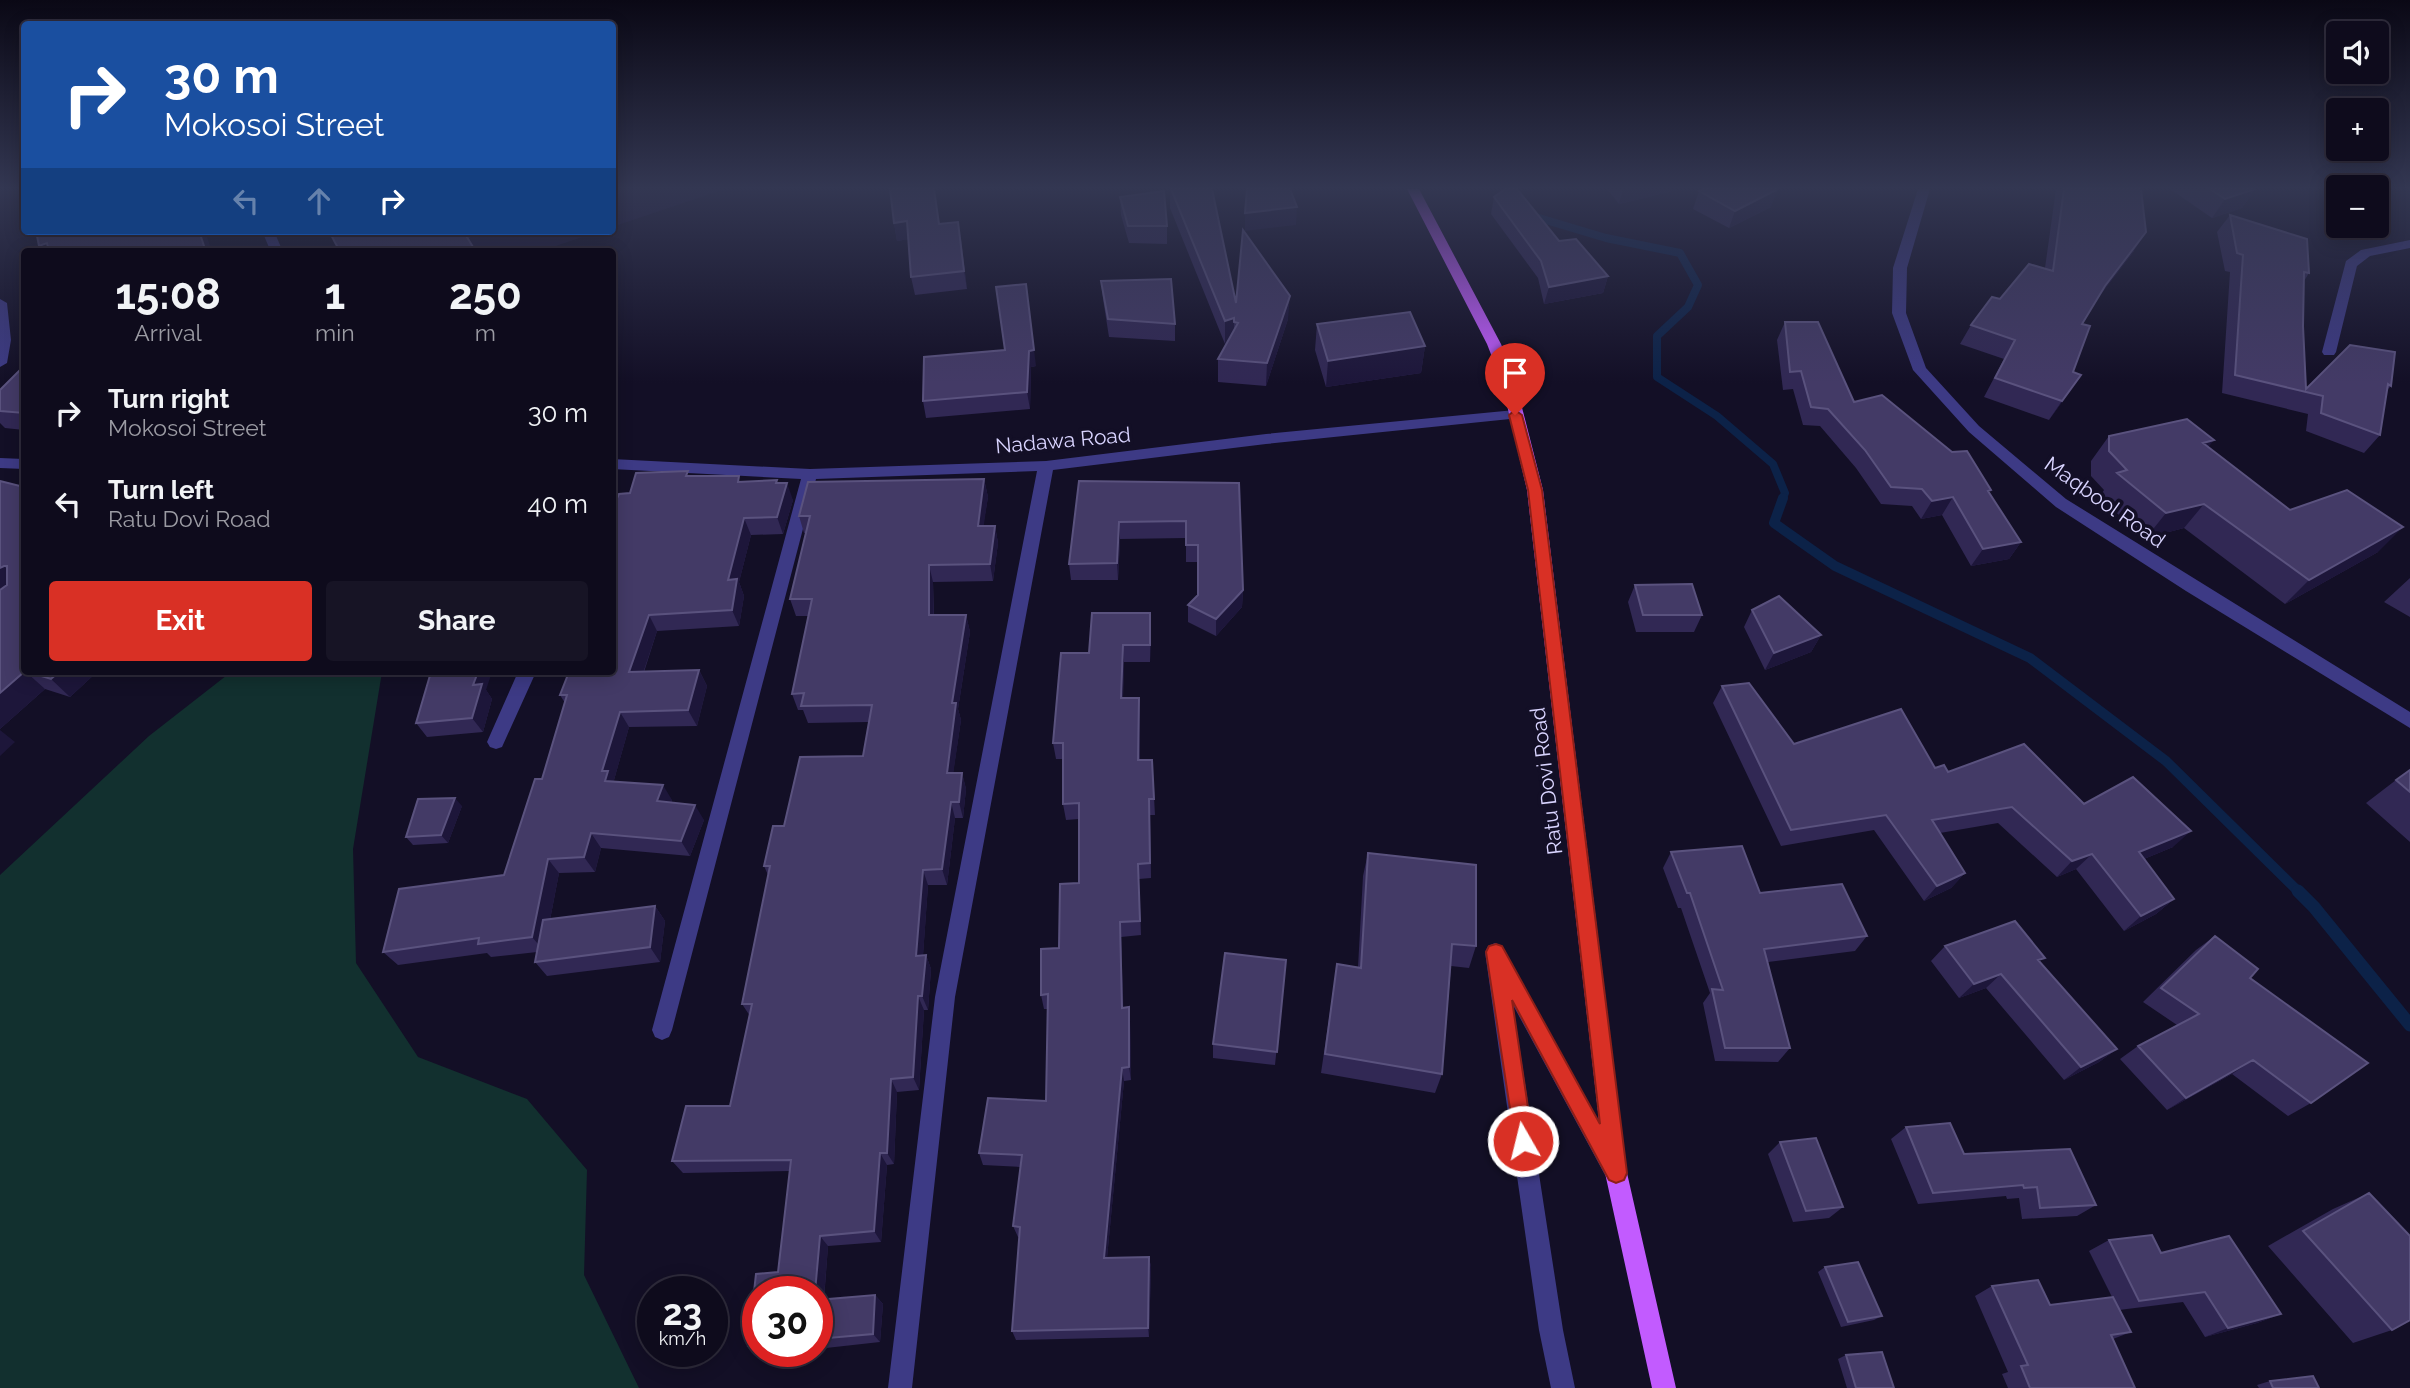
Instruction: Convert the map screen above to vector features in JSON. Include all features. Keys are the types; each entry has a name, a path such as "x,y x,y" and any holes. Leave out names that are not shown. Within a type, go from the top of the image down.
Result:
{"main road":[{"name":"Ratu Dovi Road","path":"1447,254 1494,344 1508,380 1535,490 1616,1173 1664,1388"}],"street":[{"name":"Maqbool Road","path":"1904,254 1900,268 1899,313 1920,370 1974,429 2061,503 2410,721"},
{"path":"2329,352 2351,264 2364,254"},
{"path":"0,303 4,340 0,363"},
{"name":"Nadawa Road","path":"616,467 810,474 1046,466 1266,439 1515,415"},
{"path":"0,463 21,464"},
{"path":"900,1388 945,997 1046,466"},
{"path":"662,1030 810,474"},
{"path":"496,742 526,675"},
{"path":"1563,1388 1551,1330 1496,952 1616,1173"}],"green space":[{"path":"227,675 382,675 353,849 356,963 418,1057 527,1099 587,1170 584,1275 639,1388 0,1388 0,875 149,736"}],"building":[{"path":"909,254 962,254 964,271 911,277"},
{"path":"1197,254 1226,254 1236,303 1241,254 1260,254 1290,296 1267,363 1218,359 1238,323 1234,322 1234,318 1225,321"},
{"path":"1536,254 1589,254 1608,276 1549,287 1541,261"},
{"path":"2055,254 2129,254 2105,286 2082,324 2090,326 2073,372 2081,375 2062,401 1995,378 2015,340 1971,325 1992,297 2000,299 2029,264 2053,271"},
{"path":"2239,254 2308,254 2309,273 2304,272 2303,326 2306,389 2350,345 2395,352 2391,386 2388,384 2380,435 2321,413 2323,396 2235,375 2243,255"},
{"path":"1171,279 1175,324 1108,319 1101,281"},
{"path":"1026,284 1034,350 1029,351 1027,392 923,401 924,357 1005,350 996,287"},
{"path":"1410,312 1425,346 1328,361 1317,324"},
{"path":"1785,322 1818,322 1854,402 1882,395 1952,452 1967,451 1991,490 1988,491 2021,542 1983,549 1953,497 1932,501 1922,489 1891,487 1865,450 1828,409 1811,407 1801,371 1790,372"},
{"path":"21,369 21,413 0,411 0,390"},
{"path":"2187,419 2214,440 2203,443 2290,510 2347,490 2403,527 2309,580 2204,504 2166,513 2117,473 2127,470 2109,451 2109,436"},
{"path":"688,471 686,476 739,476 738,482 777,480 776,483 787,483 777,517 744,518 728,580 737,579 732,610 649,615 629,672 699,670 688,710 620,712 602,771 608,771 605,781 663,785 657,801 695,805 681,841 591,833 584,857 548,859 532,937 478,944 479,938 383,952 399,889 504,875 535,779 542,779 567,695 560,695 568,675 616,675 616,500 619,494 630,493 636,473"},
{"path":"984,479 978,526 995,526 990,564 929,565 929,615 966,615 952,703 956,703 947,773 962,773 959,802 951,802 942,869 923,870 916,956 926,955 922,996 918,996 913,1077 891,1079 887,1153 880,1153 874,1231 820,1236 816,1276 756,1276 778,1272 791,1160 672,1161 686,1106 730,1106 752,1004 742,1004 770,866 764,866 773,826 784,826 800,757 863,756 872,705 801,706 804,693 792,694 812,599 790,599 810,516 799,516 808,482"},
{"path":"0,481 21,486 21,675 0,693 0,590 7,585 7,566 0,568"},
{"path":"1079,481 1239,483 1243,590 1216,619 1188,605 1198,595 1198,545 1186,545 1186,521 1119,522 1117,563 1069,564"},
{"path":"1692,584 1702,615 1643,615 1635,585"},
{"path":"1779,596 1821,635 1774,653 1752,610"},
{"path":"1092,613 1150,613 1150,645 1123,645 1121,698 1139,698 1138,760 1152,760 1154,799 1149,799 1150,863 1138,864 1140,921 1120,922 1122,1008 1129,1007 1129,1067 1122,1068 1104,1258 1149,1257 1148,1328 1012,1331 1020,1227 1013,1226 1022,1155 979,1153 988,1098 1046,1101 1048,994 1041,995 1041,949 1059,948 1060,884 1079,883 1079,803 1063,804 1063,743 1053,743 1061,653 1089,653"},
{"path":"38,675 56,675 51,679"},
{"path":"430,675 477,675 473,685 482,684 472,718 416,723"},
{"path":"1749,683 1794,744 1901,709 1935,768 1944,765 1948,772 2024,744 2084,804 2133,777 2191,831 2139,852 2174,899 2141,916 2092,854 2072,861 2012,807 1932,820 1965,873 1937,886 1886,815 1791,830 1722,686"},
{"path":"2410,770 2410,792 2396,780"},
{"path":"455,798 441,835 406,837 418,799"},
{"path":"1742,846 1760,893 1842,884 1867,936 1764,949 1790,1048 1725,1048 1712,989 1723,990 1690,893 1687,893 1671,852"},
{"path":"1368,853 1476,865 1476,946 1452,944 1442,1074 1325,1054 1337,964 1361,968"},
{"path":"655,906 650,947 535,962 543,920"},
{"path":"2015,921 2045,958 2038,960 2117,1049 2081,1067 2001,974 1974,984 1945,946"},
{"path":"2215,936 2258,969 2250,978 2368,1063 2311,1103 2253,1060 2186,1098 2138,1046 2199,1014 2161,988"},
{"path":"1225,953 1286,960 1277,1052 1213,1044"},
{"path":"1950,1123 1964,1154 2070,1149 2096,1205 2040,1208 2037,1187 2024,1188 2023,1185 1933,1193 1906,1127"},
{"path":"1816,1138 1843,1207 1806,1211 1780,1142"},
{"path":"2369,1193 2410,1236 2410,1320 2392,1330 2303,1231"},
{"path":"2152,1235 2161,1253 2229,1236 2281,1314 2228,1328 2205,1292 2139,1301 2109,1240"},
{"path":"1858,1262 1882,1316 1848,1322 1825,1267"},
{"path":"2038,1280 2050,1305 2113,1297 2131,1332 2111,1335 2135,1388 2030,1388 2021,1366 2028,1365 1992,1286"},
{"path":"875,1295 873,1334 833,1338 833,1299"},
{"path":"1882,1352 1894,1388 1856,1388 1846,1355"},
{"path":"2313,1376 2319,1388 2273,1388 2270,1381"}],"waterway":[{"path":"1680,254 1698,285 1688,307 1657,336 1657,377 1717,416 1773,464 1785,493 1782,500"},
{"path":"1783,498 1774,523 1835,566 2030,658 2166,761 2300,893"},
{"path":"2300,893 2410,1025"}],"route":[{"path":"1515,415 1535,490 1616,1173 1496,952 1523,1141"}]}
